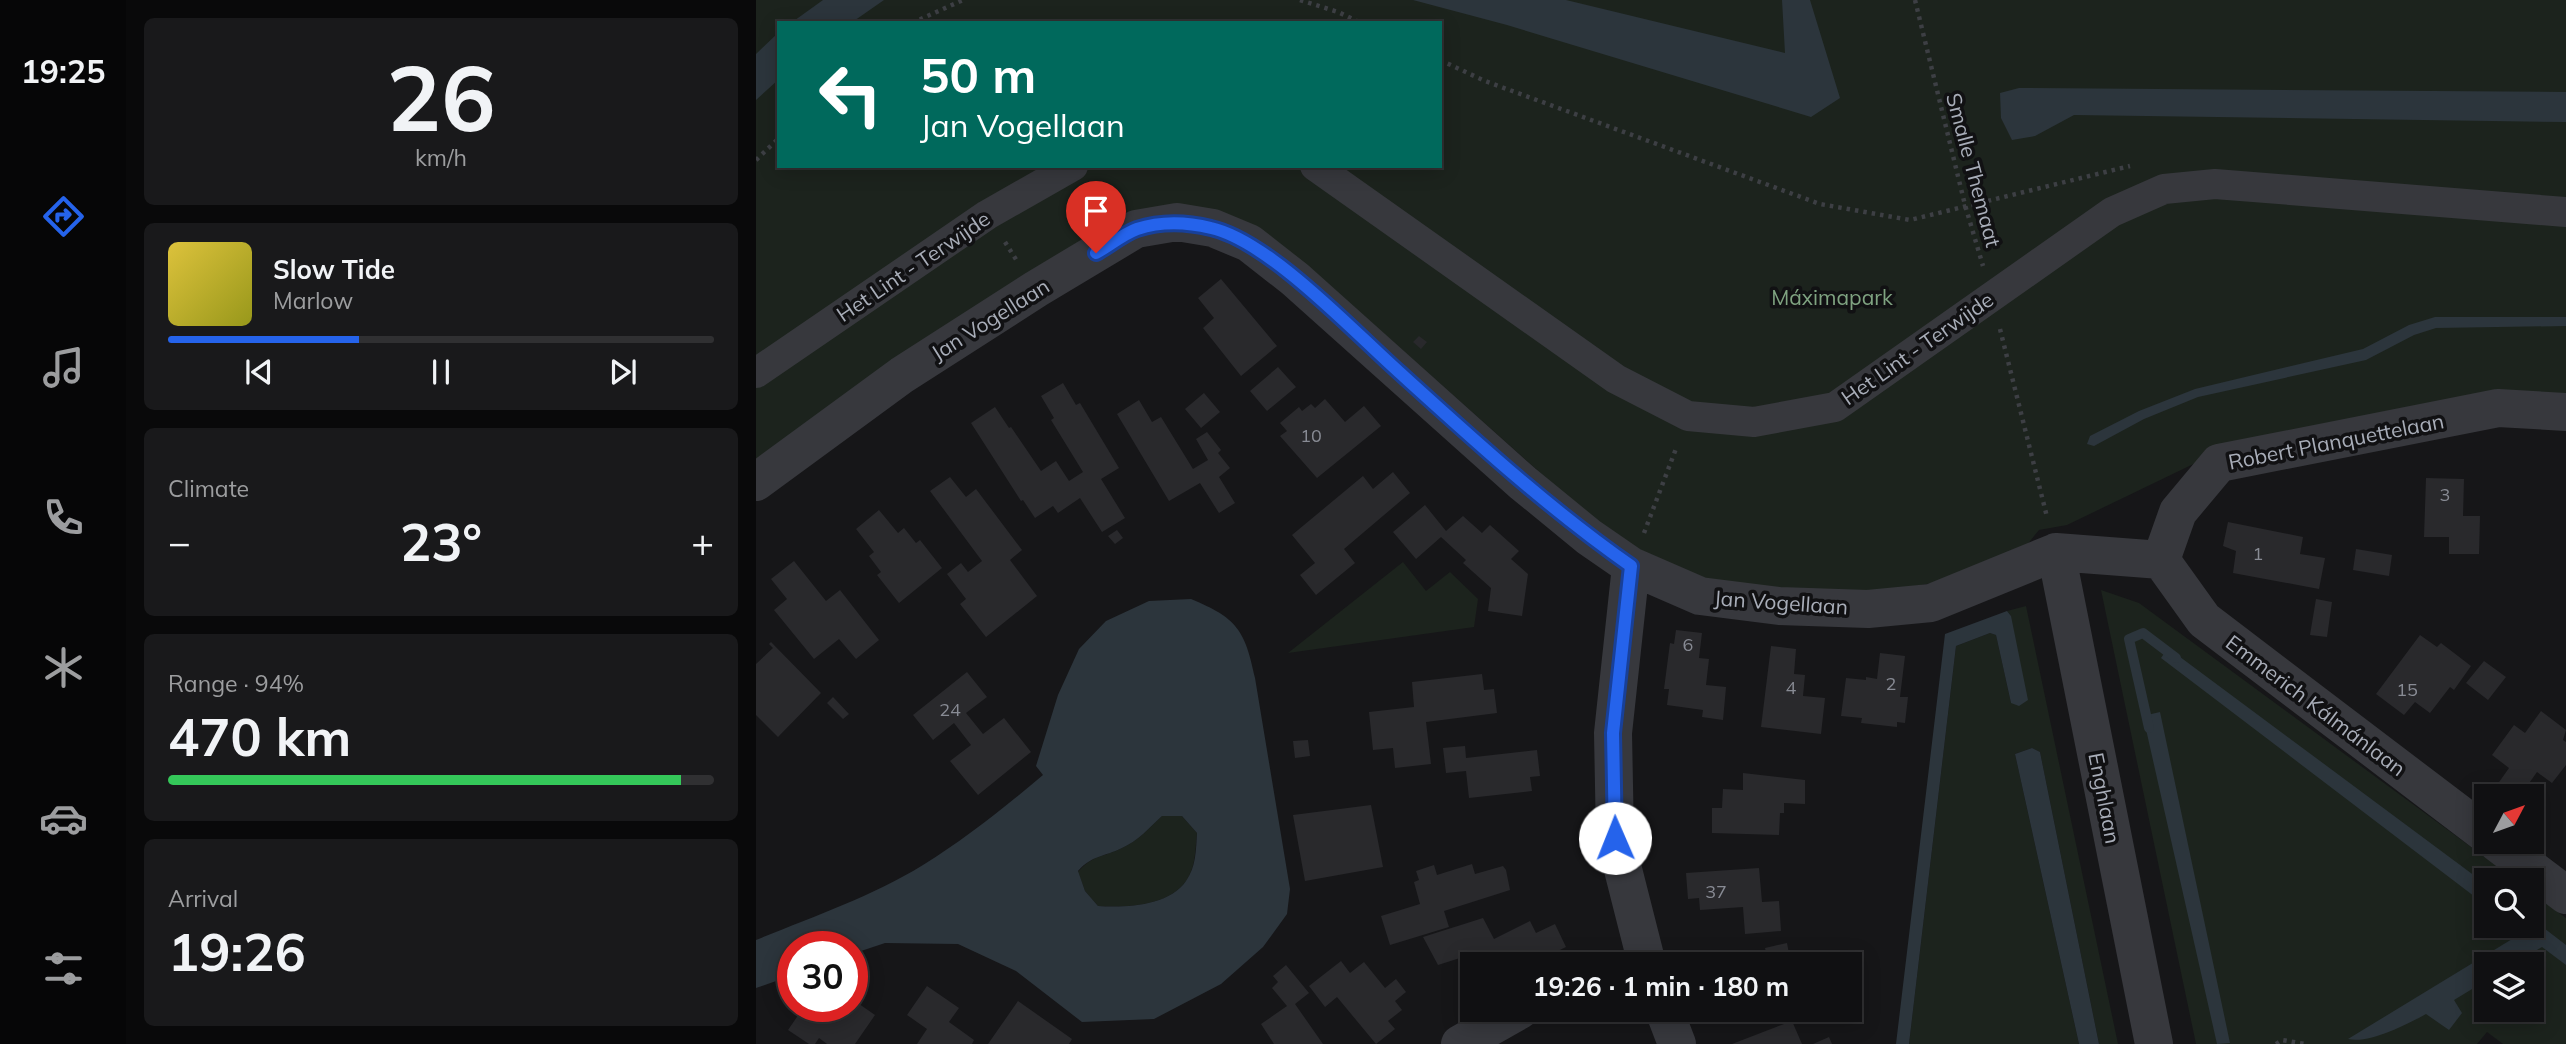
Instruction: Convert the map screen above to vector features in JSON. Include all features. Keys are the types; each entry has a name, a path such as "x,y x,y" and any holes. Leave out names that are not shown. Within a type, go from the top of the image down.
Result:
{"street":[{"name":"Het Lint - Terwijde","path":"756,373 987,215 1069,168"},
{"name":"Het Lint - Terwijde","path":"1318,168 1616,379 1688,416 1754,422 1835,407 2112,212 2164,189 2215,184 2566,212"},
{"name":"Jan Vogellaan","path":"756,482 902,375 1036,289 1136,229 1177,222 1213,228 1250,243 1295,279 1523,483 1589,537 1631,566 1700,596 1779,606 1868,608 1931,603 2056,552 2161,560"},
{"name":"Robert Planquettelaan","path":"2161,560 2178,512 2219,463 2498,408 2566,412"},
{"name":"Enghlaan","path":"2056,552 2154,1044"},
{"name":"Emmerich Kálmánlaan","path":"2161,560 2204,621 2474,825"},
{"path":"1631,566 1613,733 1615,838 1634,952"},
{"path":"2512,854 2566,895"},
{"path":"1460,1044 1499,1022"},
{"path":"1669,1022 1677,1044"}],"path":[{"path":"916,21 963,0"},
{"path":"1300,0 1357,21"},
{"name":"Smalle Themaat","path":"1915,0 1965,205 1992,295 2056,552"},
{"path":"1442,61 1485,81 1820,204 1910,220 2136,165"},
{"path":"756,160 777,140"},
{"path":"987,215 1036,289"},
{"path":"1631,566 1688,416"},
{"path":"2276,1044 2282,1040 2305,1044"}],"green space":[{"name":"Máximapark","path":"756,0 2566,0 2566,397 2210,456 2067,525 2039,530 2026,546 1938,582 1857,596 1709,583 1649,556 1580,508 1326,282 1176,210 756,466"},
{"path":"1403,562 1426,591 1450,572 1478,599 1474,627 1288,653"},
{"path":"2101,590 2139,603 2474,849 2474,854 2481,854 2500,868 2474,868 2474,938 2544,938 2544,902 2566,918 2566,1044 2503,1044 2487,1032 2477,1044 2196,1044"},
{"path":"2026,606 2118,1044 2099,1044 2040,752 2032,748 2015,754 2079,1044 1909,1044 1956,646 1990,633 1996,635 2011,703 2011,616 2007,611"},
{"path":"1162,816 1182,816 1197,833 1193,864 1186,881 1169,896 1146,904 1098,906 1085,891 1078,872 1093,859 1133,842"}],"shaded area":[{"path":"823,0 884,0 854,21 794,21"},
{"path":"1413,0 1566,0 1785,53 1782,0 1810,0 1840,98 1811,117 1507,25"},
{"path":"777,34 777,81 756,100 756,54"},
{"path":"2019,88 2566,92 2566,122 2074,115 2035,136 2012,140 2001,118 2000,93"},
{"path":"2435,317 2566,317 2566,326 2436,328 2414,335 2366,360 2198,397 2144,419 2094,446 2087,444 2090,436 2139,411 2195,389 2363,349 2409,325"},
{"path":"1191,599 1229,620 1242,637 1255,678 1290,889 1287,914 1263,947 1221,984 1154,1019 1082,1022 1016,971 958,944 885,943 868,949 868,931 778,931 883,887 939,855 1043,775 1036,766 1058,695 1079,649 1106,621 1149,601","holes":["1162,816 1182,816 1197,833 1192,870 1186,881 1169,896 1146,904 1098,906 1085,891 1078,871 1083,866 1133,842"]},
{"path":"2007,611 2011,616 2028,700 2019,706 2011,703 1996,635 1990,633 1956,646 1909,1044 1896,1044 1945,634"},
{"path":"2168,648 2474,875 2474,896 2161,658"},
{"path":"2160,712 2230,1043 2217,1044 2143,716"},
{"path":"2032,748 2040,752 2099,1044 2079,1044 2015,754"},
{"path":"2544,928 2566,945 2566,965 2542,947 2533,952 2491,952 2514,938 2544,938"},
{"path":"777,932 777,981 756,988 756,940"},
{"path":"2474,962 2474,988 2454,1000 2462,1013 2449,1030 2426,1014 2377,1036 2348,1039"}],"building":[{"path":"1221,279 1277,346 1241,376 1203,328 1214,318 1198,298"},
{"path":"1419,336 1427,342 1421,349 1413,342"},
{"path":"1278,367 1296,387 1267,411 1250,391"},
{"path":"1063,383 1076,405 1080,403 1119,468 1101,479 1125,518 1102,532 1080,498 1058,513 1053,506 1035,518 1023,500 1021,501 971,423 995,407 1041,471 1056,461 1069,481 1083,472 1051,420 1054,418 1041,396"},
{"path":"1204,393 1220,412 1201,428 1185,409"},
{"path":"1325,399 1345,422 1364,406 1381,426 1317,478 1280,436 1287,431 1280,423 1299,407 1302,411 1311,404 1315,408"},
{"path":"1139,400 1152,422 1161,417 1193,469 1208,460 1196,439 1207,432 1221,450 1218,453 1230,468 1219,477 1235,503 1219,513 1200,483 1169,501 1117,414"},
{"path":"1393,472 1410,493 1344,549 1355,563 1316,595 1300,575 1315,563 1292,535 1363,476 1373,489"},
{"path":"950,477 966,497 976,489 1022,550 1010,560 1037,596 986,637 960,604 966,599 947,574 961,563 968,572 982,561 930,491"},
{"path":"2426,478 2464,479 2463,516 2480,516 2479,554 2449,554 2449,537 2424,537"},
{"path":"1425,505 1446,531 1463,516 1482,533 1490,525 1519,551 1511,559 1528,574 1522,616 1488,611 1491,588 1463,563 1466,560 1441,537 1416,559 1393,532"},
{"path":"879,510 898,533 904,528 916,543 920,540 942,568 899,603 877,575 881,572 869,556 874,552 856,529"},
{"path":"2228,522 2303,537 2300,554 2325,558 2319,589 2233,573 2236,551 2223,546"},
{"path":"1117,530 1123,538 1115,544 1108,536"},
{"path":"2356,549 2392,555 2389,576 2353,570"},
{"path":"794,561 826,601 840,590 879,640 856,659 839,639 814,659 774,610 787,599 771,579"},
{"path":"2316,599 2332,602 2327,637 2310,635"},
{"path":"1676,630 1702,633 1699,658 1709,659 1706,685 1726,687 1723,720 1702,717 1703,710 1667,705 1669,689 1664,689 1670,643 1674,644"},
{"path":"2420,635 2437,647 2441,643 2471,666 2454,690 2450,687 2430,713 2415,702 2404,715 2376,694"},
{"path":"771,642 821,693 778,737 756,715 756,664 773,648 769,644"},
{"path":"1771,646 1796,649 1794,674 1805,675 1803,696 1825,698 1821,734 1761,727"},
{"path":"1880,653 1905,656 1900,697 1908,697 1905,723 1897,722 1897,727 1861,723 1862,718 1841,716 1846,678 1877,679"},
{"path":"2484,661 2506,677 2488,700 2466,683"},
{"path":"967,672 987,697 966,713 983,734 1004,718 1031,752 978,795 950,761 971,745 954,723 933,740 913,715"},
{"path":"1482,674 1484,690 1494,689 1497,713 1426,722 1431,764 1395,768 1393,748 1373,750 1369,712 1414,707 1412,682"},
{"path":"833,697 849,714 843,719 827,703"},
{"path":"2541,711 2566,730 2563,740 2566,742 2566,765 2552,783 2537,772 2528,784 2498,784 2509,768 2492,755 2514,725 2525,733"},
{"path":"1308,740 1310,756 1295,758 1293,741"},
{"path":"1465,746 1466,758 1537,750 1540,776 1530,777 1532,791 1469,798 1466,771 1446,773 1443,748"},
{"path":"1743,773 1805,780 1805,804 1784,803 1784,813 1780,813 1779,835 1712,833 1712,808 1722,808 1723,789 1743,790"},
{"path":"1371,805 1383,867 1305,881 1293,815"},
{"path":"1472,864 1475,874 1503,866 1510,890 1444,911 1449,927 1390,945 1381,916 1420,904 1414,882 1419,880 1416,871 1434,865 1437,875"},
{"path":"1759,868 1762,902 1779,901 1781,931 1745,934 1743,907 1700,910 1699,898 1688,899 1686,873"},
{"path":"1483,918 1494,939 1530,921 1536,933 1555,924 1566,947 1556,952 1460,952 1460,958 1438,965 1423,937"},
{"path":"1787,943 1789,952 1766,952 1765,948"},
{"path":"1341,961 1350,973 1364,962 1385,988 1396,979 1406,992 1395,1001 1402,1010 1388,1021 1395,1029 1376,1044 1337,997 1325,1007 1309,986"},
{"path":"1286,965 1309,993 1295,1004 1323,1044 1274,1044 1261,1024 1287,1006 1272,988 1278,982 1273,976"},
{"path":"927,986 959,1008 949,1022 974,1040 972,1044 917,1044 927,1029 907,1015"},
{"path":"1018,1001 1072,1039 1069,1044 988,1044"},
{"path":"868,1010 875,1015 855,1044 827,1044 819,1038 815,1044 809,1044 788,1030 794,1022 868,1022"},
{"path":"1792,1022 1802,1044 1732,1044"},
{"path":"1829,1037 1832,1044 1813,1044"}],"waterway":[{"path":"2149,728 2129,639 2143,633 2176,658"}],"route":[{"path":"1096,253 1136,229 1177,222 1213,228 1250,243 1295,279 1523,483 1589,537 1631,566 1613,733 1615,838"}]}
